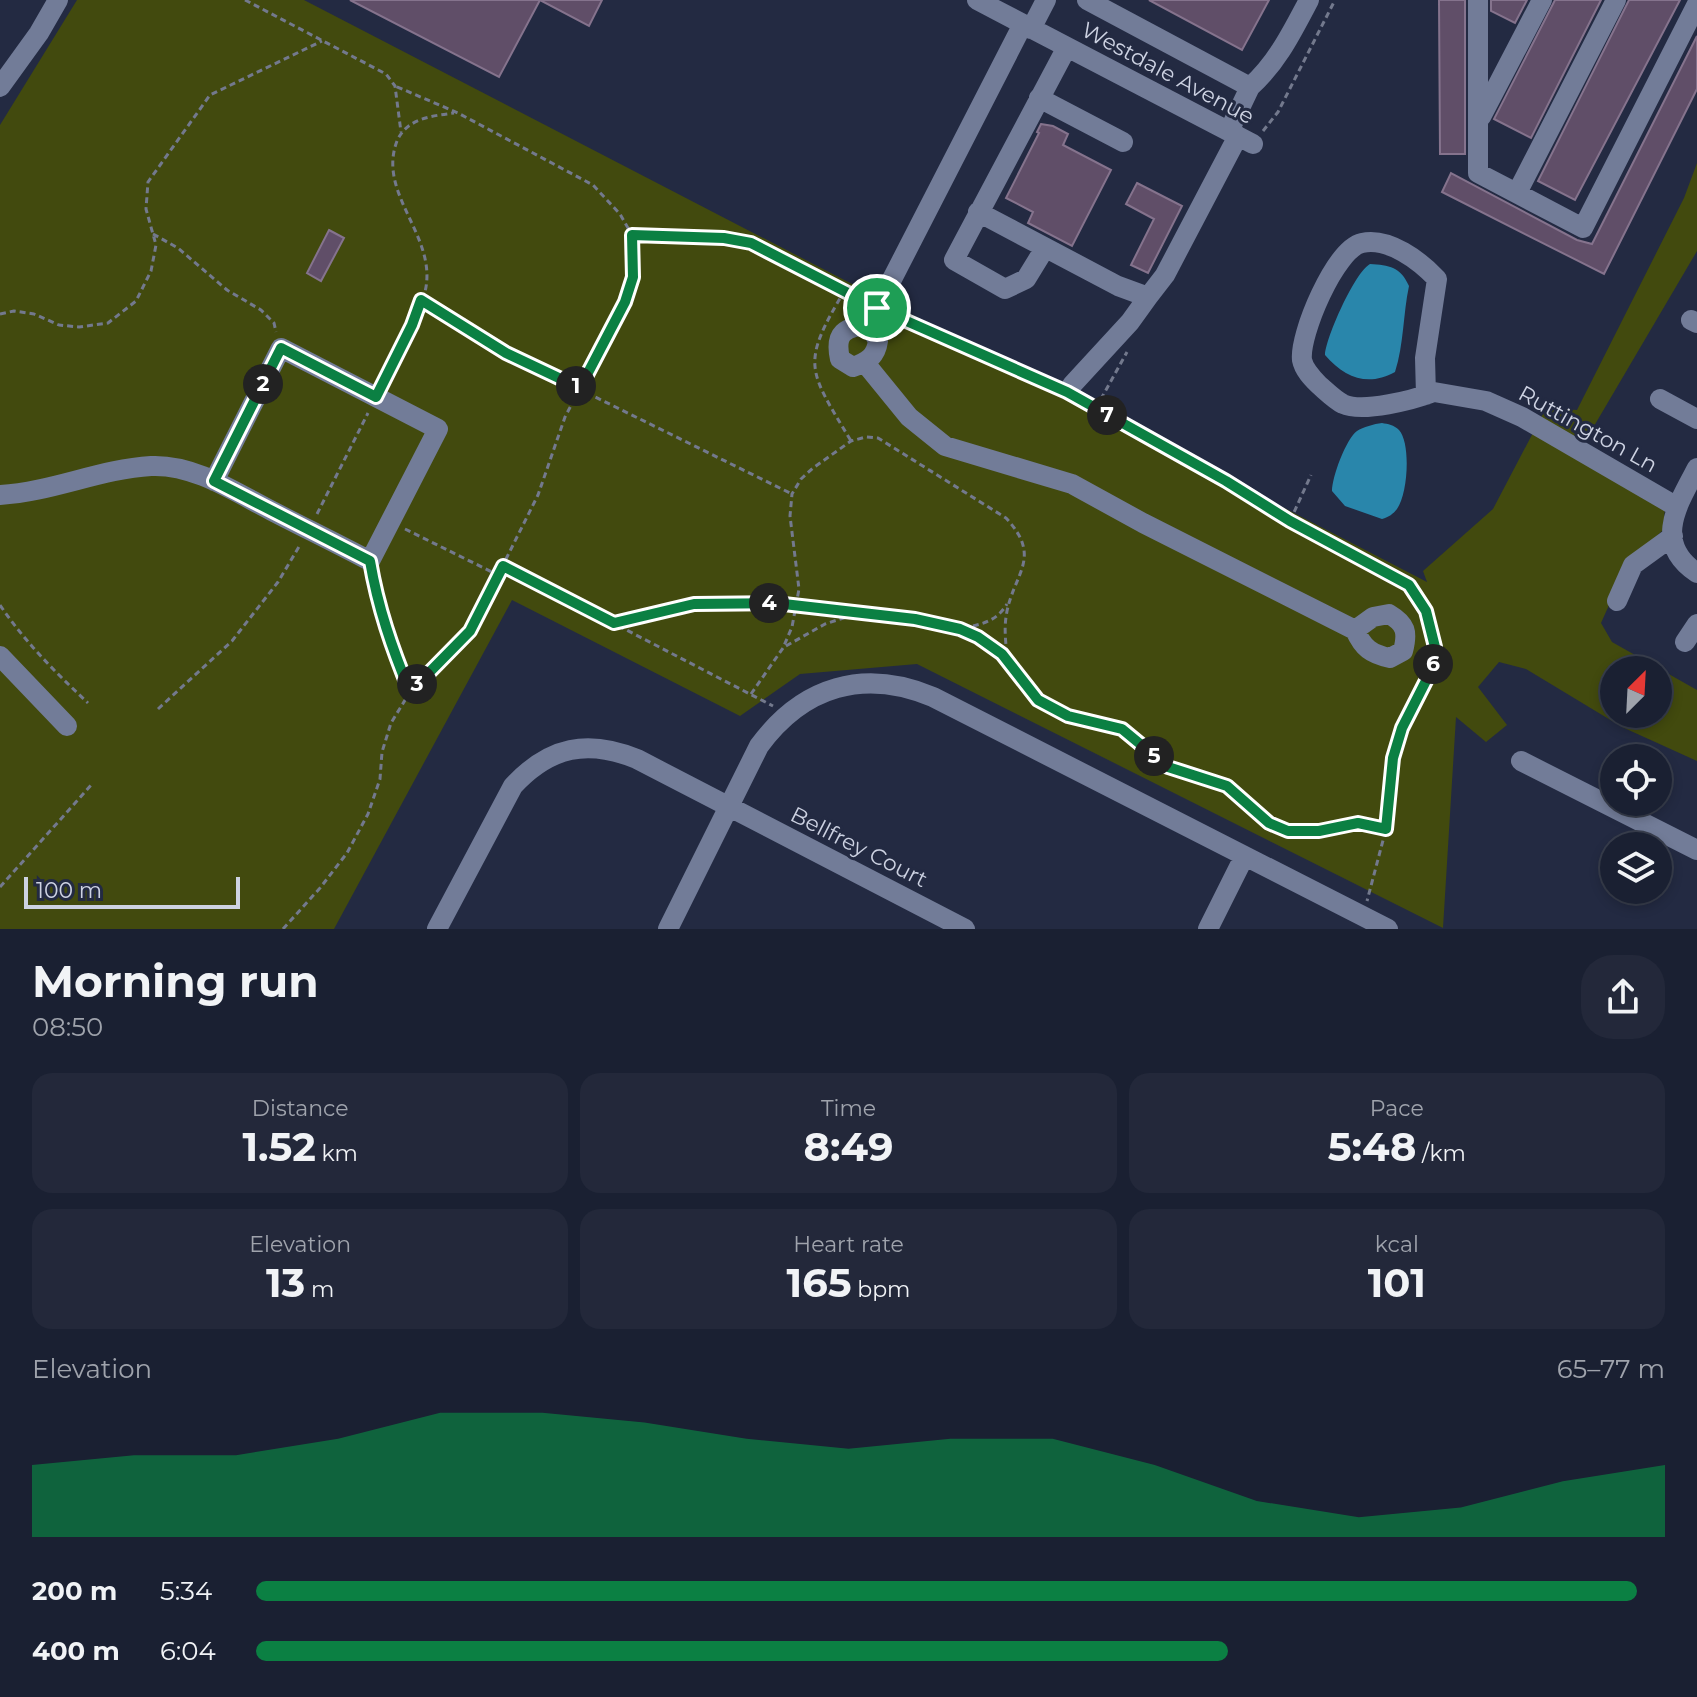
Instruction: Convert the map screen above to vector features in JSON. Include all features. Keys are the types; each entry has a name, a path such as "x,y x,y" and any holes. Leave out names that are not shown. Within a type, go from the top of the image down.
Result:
{"street":[{"path":"2,80 39,33 58,0"},
{"name":"Westdale Avenue","path":"977,0 1240,137"},
{"path":"873,316 878,341 876,352 865,363 853,367 840,359 837,346 841,334 873,316 1027,26 1046,0"},
{"path":"1087,0 1250,87"},
{"path":"1072,391 1165,275 1240,137 1250,87 1268,70 1289,40 1309,0"},
{"path":"1478,0 1478,173 1583,228 1697,4"},
{"path":"1478,122 1542,0"},
{"path":"1517,193 1616,0"},
{"path":"1045,248 1026,279 1005,289 954,260 1067,47"},
{"path":"1039,98 1123,142"},
{"path":"978,212 1118,286 1148,297"},
{"name":"Ruttington Ln","path":"1426,395 1425,358 1437,279 1407,253 1363,242 1336,265 1307,329 1302,356 1304,366 1318,384 1345,405 1359,407 1393,403 1426,395 1434,392 1486,401 1522,417 1675,511"},
{"path":"0,495 29,493 117,471 154,466 183,470 214,481 370,561 438,429 281,348 214,481"},
{"path":"865,363 909,417 945,446 1072,484 1355,630"},
{"path":"1660,399 1697,419"},
{"path":"1697,468 1675,511 1673,536 1676,550 1686,566 1697,573"},
{"path":"1617,601 1633,565 1673,536"},
{"path":"1685,642 1697,624"},
{"path":"0,656 67,726"},
{"path":"668,929 759,746 788,713 805,701 848,685 891,683 913,689 1388,929"},
{"name":"Bellfrey Court","path":"437,929 505,796 524,774 563,751 580,748 613,749 965,929"},
{"path":"1521,761 1697,850"},
{"path":"1208,929 1244,857"}],"path":[{"path":"158,709 232,641 278,582 309,530 412,325 426,286 425,262 393,180 392,155 401,132 395,86 386,74 245,0"},
{"path":"0,314 14,311 34,314 59,325 79,327 108,323 136,301 151,271 156,245 146,209 148,182 210,95 322,41"},
{"path":"283,929 347,853 368,814 380,779 382,752 391,723 410,692 470,631 538,495 565,417 625,302 633,277 632,235 620,214 593,185 458,113 395,86"},
{"path":"401,132 420,119 458,113"},
{"path":"153,234 178,248 227,290 261,310 274,323 281,348"},
{"path":"632,235 724,238 751,243 873,316 1072,391 1290,521 1409,585 1426,611 1435,647 1432,669 1402,728 1393,758 1386,829 1363,916"},
{"path":"421,300 506,353 792,494"},
{"path":"751,694 783,648 792,627 799,589 790,516 792,494 801,479 813,468 851,441 866,437 878,438 1006,518 1018,531 1026,560 1005,618 1008,661"},
{"path":"1290,521 1311,475"},
{"path":"391,522 498,575"},
{"path":"370,561 386,635 410,692"},
{"path":"503,566 788,713"},
{"path":"960,629 987,623 1000,615 1009,601"},
{"path":"614,623 694,604 796,605 915,619 960,629 978,637 1008,661 1038,700 1068,716 1122,729 1168,767 1227,786 1269,823 1288,831 1319,831 1358,823 1386,829"},
{"path":"0,605 41,659 88,703"},
{"path":"783,648 825,624 861,613"},
{"path":"0,887 93,783"}],"green space":[{"path":"77,0 304,0 1427,582 1423,571 1493,509 1546,408 1577,410 1684,198 1697,163 1697,251 1577,455 1665,507 1663,530 1627,565 1601,623 1612,642 1637,656 1600,656 1600,714 1526,669 1499,662 1478,687 1507,725 1486,742 1456,717 1443,928 917,664 800,674 740,716 512,600 334,929 0,929 0,125"},
{"path":"1672,676 1697,690 1697,761 1672,750 1672,744 1660,744 1624,728 1672,728"}],"water":[{"path":"1370,264 1394,268 1409,286 1395,372 1375,379 1357,378 1325,355 1342,306 1357,279"},
{"path":"1382,423 1395,427 1403,437 1407,469 1401,502 1394,512 1382,519 1345,506 1332,491 1340,459 1353,435 1362,428"}],"building":[{"path":"350,0 540,0 499,77"},
{"path":"540,0 602,0 589,26"},
{"path":"1149,0 1269,0 1242,50"},
{"path":"1439,0 1465,0 1465,154 1440,154"},
{"path":"1491,0 1527,0 1515,23 1491,11"},
{"path":"1555,0 1601,0 1531,138 1494,119"},
{"path":"1629,0 1680,0 1575,200 1538,181"},
{"path":"1697,36 1697,89 1604,274 1442,192 1451,173 1577,240 1592,244"},
{"path":"1041,124 1068,134 1063,145 1111,170 1072,246 1028,223 1033,212 1006,198"},
{"path":"1137,183 1182,206 1148,273 1131,265 1154,219 1126,204"},
{"path":"329,230 344,238 321,281 307,273"}],"route":[{"path":"632,235 724,238 751,243 877,308 1067,392 1226,481 1290,521 1409,585 1426,611 1435,647 1432,669 1410,709 1393,758 1386,829 1358,823 1319,831 1288,831 1269,823 1227,786 1168,767 1122,729 1068,716 1038,700 1002,654 978,637 960,629 915,619 775,603 694,604 614,623 503,566 470,631 410,692 386,635 370,561 214,481 281,348 376,397 421,300 506,353 580,388 625,302 633,277 632,235"}]}
